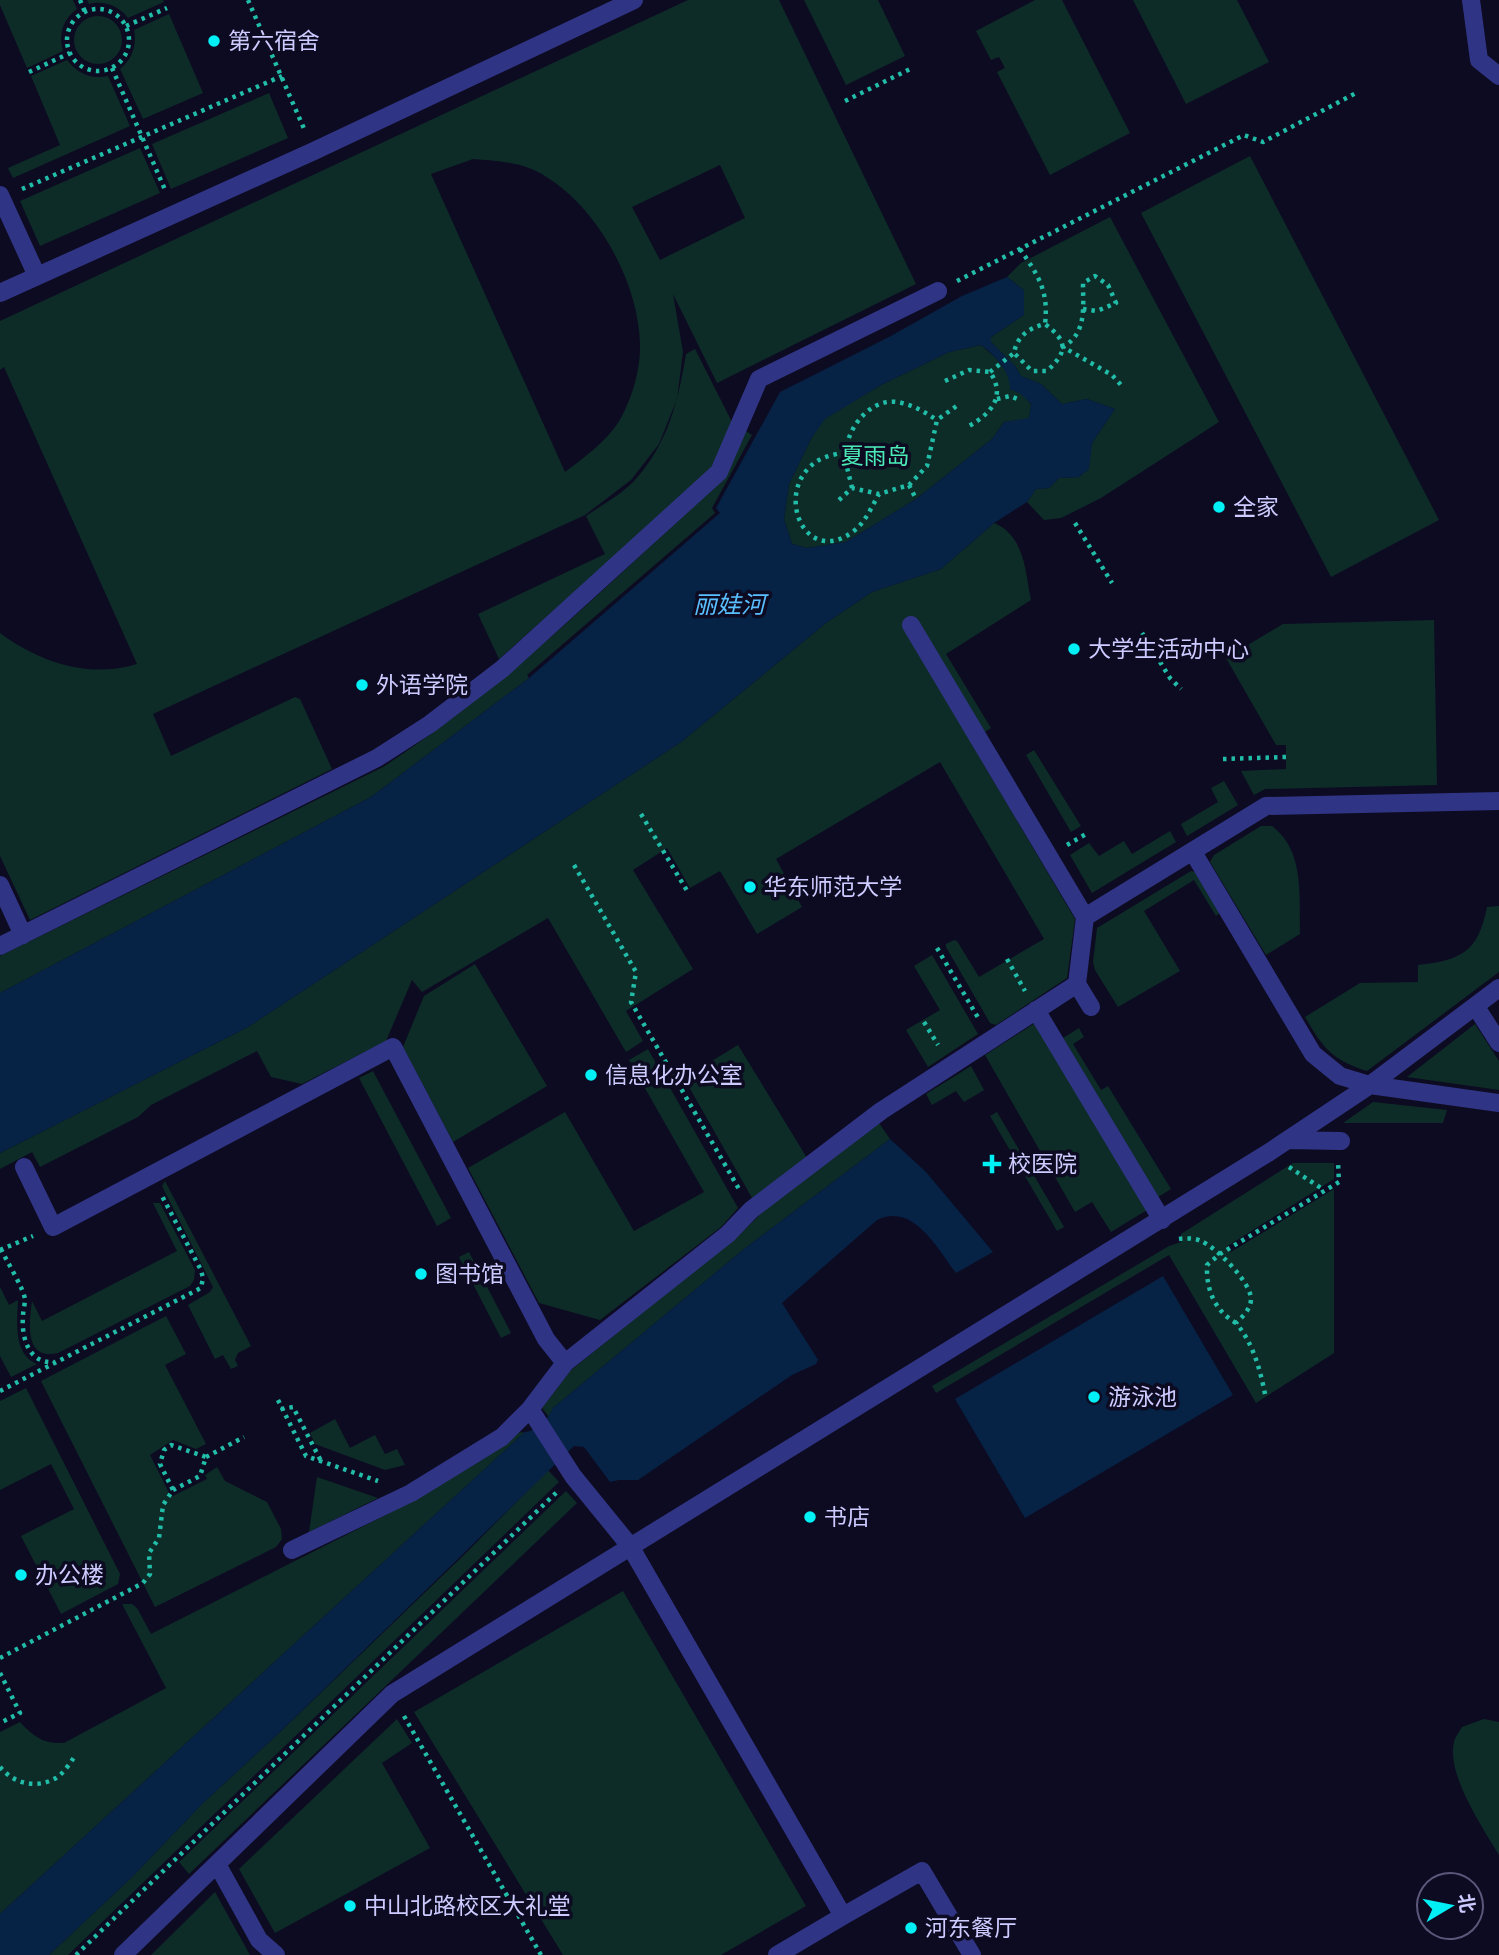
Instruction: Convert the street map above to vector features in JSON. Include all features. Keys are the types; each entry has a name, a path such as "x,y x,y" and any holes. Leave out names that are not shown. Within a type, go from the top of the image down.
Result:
{"lane":[{"path":"0,293 634,0"},
{"path":"1471,0 1479,60 1499,76"},
{"path":"1,196 37,276"},
{"path":"0,946 377,758 430,724 502,669 719,472 759,379 937,291"},
{"path":"911,625 1085,917 1077,984 1091,1007"},
{"path":"1085,917 1266,806 1499,801"},
{"path":"1193,852 1313,1054 1340,1076 1370,1085 1499,1102"},
{"path":"0,885 23,935"},
{"path":"292,1550 411,1493 534,1415 565,1363 728,1234 751,1210 881,1111 1077,984"},
{"path":"123,1955 392,1694 1163,1220 1370,1085 1499,988"},
{"path":"1476,1007 1499,1043"},
{"path":"1036,1010 1163,1220"},
{"path":"24,1167 53,1227 393,1047 546,1339 565,1363"},
{"path":"1287,1140 1340,1141"},
{"path":"534,1415 569,1469 630,1546 843,1916"},
{"path":"217,1864 259,1940 276,1955"},
{"path":"777,1955 922,1871 972,1955"}],"path":[{"path":"80,0 85,12"},
{"path":"248,0 314,150"},
{"path":"126,26 167,8"},
{"path":"109,10 126,26 128,50 112,68 100,71 88,69 77,63 70,53 67,41 69,29 75,19 85,12 109,10"},
{"path":"29,72 70,53"},
{"path":"112,68 175,212"},
{"path":"845,101 912,68"},
{"path":"1,196 282,76"},
{"path":"937,291 1244,135 1263,142 1356,93"},
{"path":"1020,248 1044,289 1047,308 1045,324"},
{"path":"1063,347 1076,340 1081,326 1083,283 1095,276 1108,285 1116,303 1097,312 1083,309"},
{"path":"1012,355 1032,371 1046,372 1060,358 1063,347 1058,334 1045,324"},
{"path":"945,381 969,370 990,372 1012,355 1016,343 1031,328 1045,324"},
{"path":"1063,347 1112,375 1122,386"},
{"path":"969,426 988,413 997,399 997,382 990,372"},
{"path":"997,399 1010,396 1020,400"},
{"path":"852,488 845,452 858,418 876,405 899,401 920,409 937,420"},
{"path":"852,488 879,494 909,485 927,466 937,420 958,405"},
{"path":"845,452 818,460 799,482 795,501 796,515 803,531 821,541 840,539 862,523 879,494"},
{"path":"909,485 916,499"},
{"path":"839,500 852,488"},
{"path":"1075,523 1112,583"},
{"path":"1142,633 1170,678 1181,689"},
{"path":"1223,759 1286,757"},
{"path":"641,814 689,894"},
{"path":"574,864 636,972 631,1002 751,1210"},
{"path":"937,948 991,1040"},
{"path":"1007,959 1036,1010"},
{"path":"1265,1395 1252,1349 1245,1334 1222,1314 1206,1279 1207,1265 1220,1254 1339,1182 1340,1141"},
{"path":"1268,1153 1324,1190"},
{"path":"0,1391 201,1288 204,1278 201,1270 152,1176"},
{"path":"53,1227 0,1250 25,1298 22,1331 32,1356 41,1361 60,1361"},
{"path":"1173,1241 1181,1238 1200,1240 1220,1254 1248,1288 1251,1299 1247,1312 1236,1324"},
{"path":"278,1400 306,1456 411,1493"},
{"path":"281,1409 293,1407 321,1462"},
{"path":"0,1658 143,1583 150,1574 149,1553 159,1538 163,1505 173,1490 200,1476 206,1457 244,1437"},
{"path":"173,1490 160,1464 164,1450 172,1445 206,1457"},
{"path":"75,1955 569,1469"},
{"path":"0,1673 20,1713 0,1723"},
{"path":"392,1694 541,1955"},
{"path":"0,1767 16,1781 43,1783 58,1777 75,1756"}],"green space":[{"path":"0,0 73,0 77,9 68,17 63,27 63,51 27,68"},
{"path":"87,0 164,2 128,18 111,5 89,4"},
{"path":"688,0 779,0 916,284 717,383 673,294 683,352 677,399 659,444 631,480 585,515 153,714 171,756 295,697 300,699 332,769 30,920 0,856 0,633 31,652 65,665 101,670 137,664 4,367 0,370 0,321","holes":["473,159 528,168 564,190 598,227 612,249 632,296 638,320 640,352 636,381 630,399 611,433 565,472 431,174","720,165 745,218 660,260 632,207"]},
{"path":"804,0 878,0 905,56 846,85"},
{"path":"1035,0 1062,0 1130,133 1050,175 997,72 1005,68 999,57 991,60 976,31"},
{"path":"1133,0 1237,0 1269,62 1186,104"},
{"path":"169,14 203,93 143,119 120,69 133,52 134,30"},
{"path":"98,16 115,23 122,40 115,57 98,64 81,57 74,40 81,23"},
{"path":"67,60 75,69 85,74 108,76 130,126 13,178 8,168 60,145 31,76"},
{"path":"269,93 288,138 171,189 152,144"},
{"path":"140,148 160,193 40,246 20,201"},
{"path":"1250,156 1439,520 1331,577 1141,213"},
{"path":"1110,217 1219,422 1101,498 1061,518 1044,520 1027,502 1036,489 1049,488 1059,478 1079,477 1088,469 1092,443 1115,409 1087,399 1062,404 1041,384 1021,376 1015,366 991,342 991,337 1024,315 1024,290 1007,277 1021,263"},
{"name":"夏雨岛","path":"981,345 997,359 1031,405 1029,419 1004,422 992,439 916,499 846,542 807,548 792,544 784,519 789,484 812,437 825,418 881,385 949,352"},
{"path":"695,349 732,422 752,435 712,508 715,513 527,675 529,678 371,797 0,993 0,956 383,767 426,737 509,673 703,498 608,562 499,659 478,614 605,554 586,516 635,480 656,451 670,421 686,354"},
{"path":"994,523 1012,536 1018,545 1031,600 946,654 991,728 970,741 1075,919 1067,978 996,1025 990,1023 946,944 957,941 979,977 1044,939 940,762 776,859 802,907 757,934 720,871 690,888 667,848 633,870 693,969 626,1011 643,1041 626,1052 548,918 422,992 412,980 386,1041 302,1084 271,1077 257,1051 151,1105 138,1117 40,1167 32,1152 0,1169 0,1153 248,1027 681,742 826,623 872,592 941,569"},
{"path":"1434,620 1437,785 1265,789 1254,795 1241,771 1286,769 1286,745 1276,745 1226,658 1283,624"},
{"path":"1034,750 1081,826 1071,832 1026,755"},
{"path":"1224,781 1238,805 1187,836 1181,824 1218,802 1211,788"},
{"path":"1261,826 1272,826 1283,836 1295,861 1299,890 1300,934 1266,955 1210,862 1214,855"},
{"path":"1170,831 1176,842 1092,893 1070,855 1089,843 1099,856 1124,841 1132,854"},
{"path":"1191,871 1195,872 1221,912 1216,916 1194,880 1144,911 1180,971 1118,1007 1095,970 1093,962 1097,928"},
{"path":"1499,906 1499,972 1367,1071 1337,1057 1317,1037 1305,1017 1360,983 1418,982 1418,965 1446,960 1466,951 1479,934 1487,907"},
{"path":"932,955 978,1034 928,1067 906,1030 940,1010 914,966"},
{"path":"475,964 547,1086 453,1142 403,1047 424,996"},
{"path":"1035,1023 1147,1210 1111,1232 1092,1202 1075,1212 985,1055"},
{"path":"1475,1024 1499,1061 1499,1090 1407,1077"},
{"path":"1079,1028 1084,1037 1073,1044 1101,1090 1108,1086 1171,1189 1158,1197 1063,1038"},
{"path":"738,1045 807,1158 752,1198 684,1078"},
{"path":"648,1049 738,1208 721,1227 600,1320 539,1303 468,1168 565,1112 634,1231 704,1192 629,1060"},
{"path":"971,1066 984,1090 964,1102 956,1091 932,1105 926,1094"},
{"path":"373,1071 451,1218 437,1226 359,1078"},
{"path":"1373,1102 1447,1110 1443,1123 1343,1123"},
{"path":"997,1112 1064,1227 1057,1231 990,1116"},
{"path":"879,1123 890,1139 744,1249 553,1408 549,1417 542,1408 570,1371 741,1233 771,1204"},
{"path":"1293,1163 1334,1163 1334,1179 1226,1247 1231,1252 1334,1189 1334,1353 1256,1403 1169,1255 936,1393 932,1386 1169,1246 1181,1242 1181,1234"},
{"path":"165,1181 251,1346 238,1353 235,1360 238,1366 231,1369 223,1355 215,1359 188,1305 210,1292 213,1287 162,1186"},
{"path":"153,1203 160,1203 195,1270 190,1286 58,1353 47,1354 39,1351 31,1338 32,1301 42,1321 177,1251"},
{"path":"469,1252 511,1333 501,1338 459,1257"},
{"path":"0,1287 9,1305 18,1300 17,1327 20,1345 29,1359 37,1364 11,1377 0,1356"},
{"path":"166,1316 186,1354 165,1365 206,1444 196,1449 173,1440 150,1455 171,1497 207,1479 205,1475 217,1467 225,1481 267,1502 281,1529 282,1539 276,1547 155,1607 41,1381"},
{"path":"26,1388 120,1574 118,1584 61,1614 21,1536 74,1509 51,1464 0,1490 0,1401"},
{"path":"335,1419 350,1448 375,1435 385,1454 397,1449 405,1465 385,1470 315,1444 310,1433"},
{"path":"525,1432 0,1914 0,1732 20,1722 39,1738 64,1743 166,1688 122,1604 132,1604 137,1608 151,1634 419,1498 516,1433"},
{"path":"548,1470 559,1482 68,1955 49,1955 132,1877 203,1803 467,1552"},
{"path":"317,1477 378,1498 309,1532"},
{"path":"566,1491 577,1503 189,1874 179,1862"},
{"path":"623,1591 806,1906 721,1955 563,1955 414,1712"},
{"path":"397,1719 412,1743 382,1763 430,1848 275,1933 239,1869"},
{"path":"1484,1719 1499,1722 1499,1855 1461,1785 1453,1755 1455,1740 1462,1727"},
{"path":"215,1892 250,1955 151,1955"}],"water":[{"name":"丽娃河","path":"1007,277 1024,290 1024,315 991,337 991,342 1015,366 1021,376 1041,384 1062,404 1087,399 1115,409 1092,443 1089,469 1079,477 1059,478 1049,488 1036,489 1027,502 994,523 941,569 872,592 826,623 681,742 248,1027 0,1153 0,993 371,797 529,678 720,513 716,508 780,392 889,337 962,296","holes":["981,345 1005,370 1010,389 1021,394 1031,404 1029,418 1004,422 992,439 916,499 846,542 807,548 792,544 784,519 789,484 812,437 825,419 881,385 949,352"]},
{"path":"890,1139 926,1172 993,1252 956,1273 932,1240 913,1222 890,1216 877,1220 782,1303 818,1360 816,1364 792,1375 638,1480 610,1482 584,1447 574,1446 49,1955 0,1955 0,1914 525,1432 542,1424 553,1408 744,1249"},
{"name":"游泳池","path":"1163,1276 1233,1395 1025,1518 955,1399"}],"place":[{"name":"第六宿舍","path":"214,41"},
{"name":"全家","path":"1219,507"},
{"name":"大学生活动中心","path":"1074,649"},
{"name":"外语学院","path":"362,685"},
{"name":"华东师范大学","path":"750,887"},
{"name":"信息化办公室","path":"591,1075"},
{"name":"校医院","path":"992,1164"},
{"name":"图书馆","path":"421,1274"},
{"name":"游泳池","path":"1094,1397"},
{"name":"书店","path":"810,1517"},
{"name":"办公楼","path":"21,1575"},
{"name":"中山北路校区大礼堂","path":"350,1906"},
{"name":"河东餐厅","path":"911,1928"}]}
